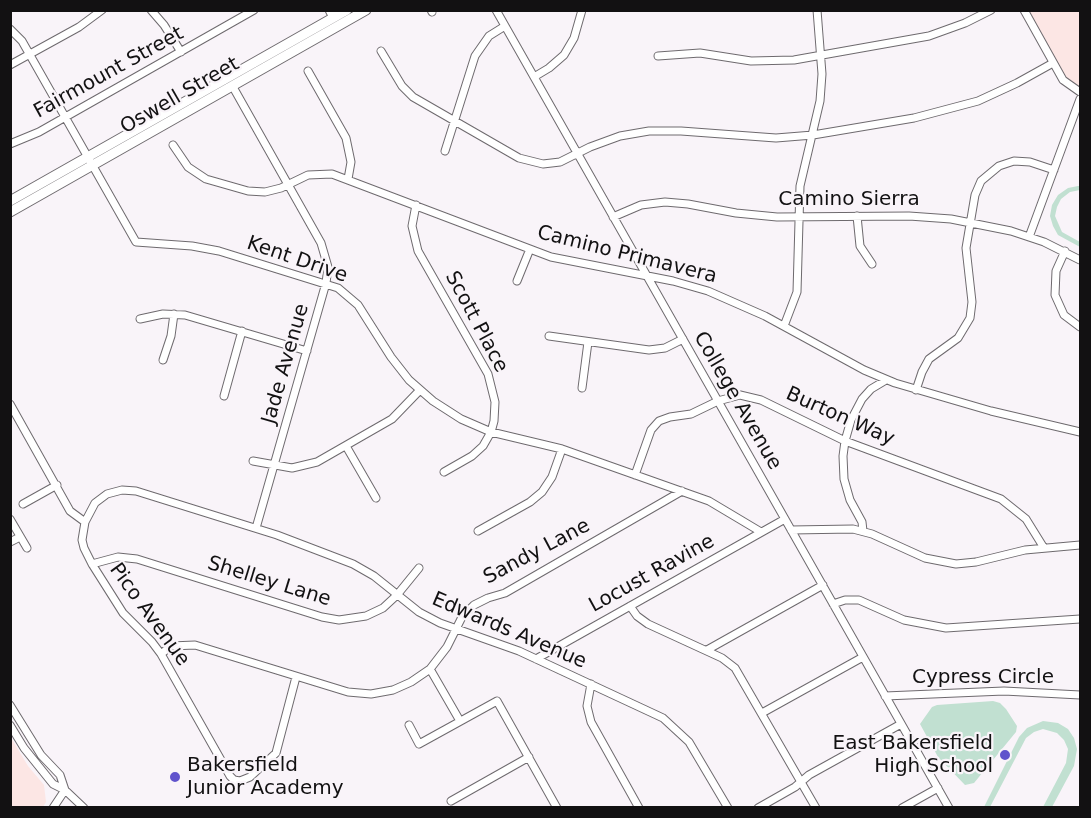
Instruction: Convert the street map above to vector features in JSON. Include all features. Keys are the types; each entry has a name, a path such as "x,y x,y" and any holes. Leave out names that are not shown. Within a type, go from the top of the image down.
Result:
{"main road":[{"name":"Oswell Street","path":"10,201 273,52 331,14 347,10"},
{"name":"Oswell Street","path":"10,212 366,10"},
{"path":"286,56 332,24 331,14"},
{"path":"233,87 234,80 261,66 273,52"}],"street":[{"path":"10,65 78,27 102,10"},
{"path":"150,10 164,25 181,52"},
{"name":"Fairmount Street","path":"10,144 39,132 254,10"},
{"name":"College Avenue","path":"496,10 949,807"},
{"path":"534,77 564,55 574,38 582,10"},
{"path":"784,326 795,302 799,281 798,218 802,172 813,135 821,94 821,56 817,10"},
{"path":"658,56 700,53 764,62 794,60 929,36 965,23 991,10"},
{"path":"1024,10 1063,80 1080,92"},
{"path":"445,151 475,56 489,36 505,26"},
{"name":"Kent Drive","path":"10,29 22,41 136,242 204,248 326,284 346,293 358,305 391,357 420,390 445,409 491,432 562,449 682,491 717,505 761,532"},
{"path":"381,51 407,92 526,161 552,164 613,139 649,131 681,131 758,138 813,135 922,116 961,106 1001,91 1053,63"},
{"path":"308,71 346,138 351,162 348,179"},
{"name":"Jade Avenue","path":"233,87 324,249 328,267 326,284 256,528"},
{"path":"1029,237 1080,99"},
{"name":"Camino Primavera","path":"173,145 188,167 206,179 256,192 273,191 316,173 332,174 551,257 708,291 784,326 886,380 991,411 1080,432"},
{"path":"916,390 929,359 958,338 970,318 972,302 966,248 978,187 992,170 1006,163 1022,161 1054,170"},
{"name":"Camino Sierra","path":"613,217 641,205 664,202 756,216 798,218 909,216 970,221 1029,237 1065,251 1080,260"},
{"name":"Scott Place","path":"416,205 412,225 418,251 491,382 495,411 491,432"},
{"path":"857,216 860,246 872,264"},
{"path":"517,281 530,249"},
{"path":"1065,251 1056,271 1055,295 1064,315 1080,327"},
{"path":"140,319 174,314 196,317 307,351"},
{"path":"163,360 171,336 174,314"},
{"path":"224,396 242,331"},
{"path":"549,336 649,350 665,348 683,339"},
{"path":"582,388 588,342"},
{"path":"863,531 862,522 850,500 844,479 845,441 851,420 862,399 871,389 886,380"},
{"path":"253,461 292,468 308,465 392,419 420,390"},
{"name":"Burton Way","path":"635,475 654,425 664,418 691,414 718,401 740,395 761,400 845,441 1001,499 1026,519 1044,548"},
{"path":"10,404 70,511 85,522"},
{"path":"444,472 478,452 491,432"},
{"path":"346,446 376,498"},
{"path":"478,531 530,502 542,492 552,477 562,449"},
{"path":"23,504 57,485"},
{"name":"Edwards Avenue","path":"85,522 91,509 101,498 114,492 129,490 256,528 353,564 374,576 429,618 536,659 654,712 673,724 694,749 728,807"},
{"name":"Sandy Lane","path":"161,654 171,646 195,645 348,692 371,694 402,686 430,669 447,647 462,616 474,605 506,593 682,491"},
{"path":"10,519 27,548"},
{"name":"Locust Ravine","path":"536,659 785,519"},
{"name":"Pico Avenue","path":"85,522 82,540 92,564 123,613 161,654 230,776 237,781 244,780 257,772 276,753 296,677"},
{"path":"791,530 834,528 863,531 925,558 947,563 976,562 1044,548 1080,545"},
{"path":"10,542 21,537"},
{"name":"Shelley Lane","path":"92,564 118,557 137,559 322,617 339,620 358,619 375,613 397,595 419,568"},
{"path":"707,650 823,585"},
{"path":"833,604 845,600 859,600 904,620 946,628 1080,619"},
{"path":"630,606 637,616 648,624 723,658 735,668 816,807"},
{"path":"762,713 864,657"},
{"path":"430,669 460,721"},
{"path":"591,684 586,706 591,722 639,807"},
{"name":"Cypress Circle","path":"885,696 1004,691 1080,695"},
{"path":"408,726 419,744 497,700 557,807"},
{"path":"10,705 41,755 60,776 65,790"},
{"path":"758,807 809,775 901,724"},
{"path":"10,725 24,748 53,784 65,790 84,807"},
{"path":"452,801 529,757"},
{"path":"902,807 938,788"},
{"path":"53,807 65,790"}],"shaded area":[{"path":"1029,11 1080,11 1080,90 1066,81"},
{"path":"10,736 28,766 44,785 46,802 43,807 11,807"}],"green space":[{"path":"1080,186 1080,190 1070,192 1061,199 1055,216 1062,232 1080,242 1080,247 1058,235 1050,216 1052,205 1058,195 1068,188"},
{"path":"993,701 1000,703 1006,709 1017,726 1016,732 974,783 965,785 938,757 920,724 932,707 937,705"},
{"path":"1043,721 1058,723 1068,729 1077,749 1074,766 1052,807 1043,807 1066,763 1068,749 1064,740 1057,733 1043,729 1026,738 990,807 984,807 1019,737 1027,728"}],"place":[{"name":"East Bakersfield High School","path":"1005,755"},
{"name":"Bakersfield Junior Academy","path":"175,777"}]}
